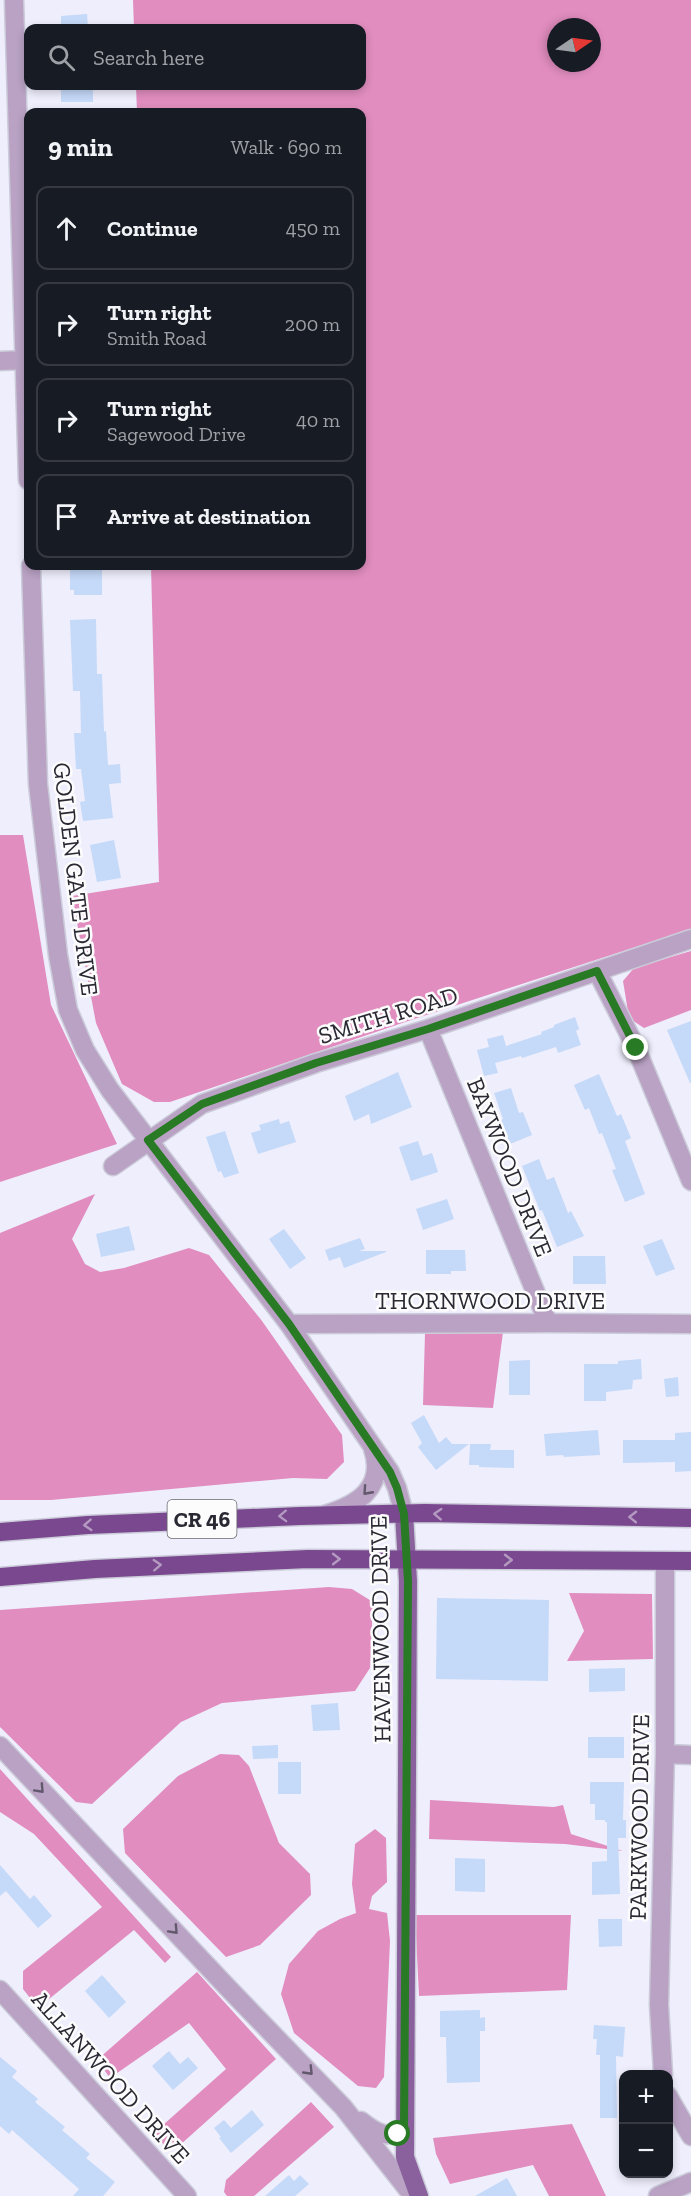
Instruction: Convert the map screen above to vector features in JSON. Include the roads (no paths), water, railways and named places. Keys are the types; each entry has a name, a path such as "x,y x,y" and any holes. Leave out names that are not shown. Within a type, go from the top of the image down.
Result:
{"highway":[{"name":"CR 46","path":"0,1532 200,1519 404,1514 691,1518"},
{"name":"CR 46","path":"0,1577 95,1569 308,1559 691,1561"}],"main road":[{"name":"HAVENWOOD DRIVE","path":"404,1514 408,1559 404,2130 405,2157 419,2196"}],"street":[{"path":"14,0 9,158 24,347"},
{"path":"0,361 24,360"},
{"name":"GOLDEN GATE DRIVE","path":"31,570 38,784 58,956 68,1010 85,1050 110,1090 148,1140"},
{"name":"SMITH ROAD","path":"113,1166 202,1104 316,1063 428,1029 691,939"},
{"path":"597,971 636,1048 691,1181"},
{"name":"BAYWOOD DRIVE","path":"428,1029 548,1323"},
{"name":"HAVENWOOD DRIVE","path":"148,1140 289,1324 390,1472 404,1514"},
{"name":"THORNWOOD DRIVE","path":"289,1324 691,1324"},
{"path":"323,1516 336,1512 368,1492 376,1474 376,1463 371,1445"},
{"name":"PARKWOOD DRIVE","path":"663,2070 659,2005 665,1754 665,1561"},
{"path":"0,1746 343,2107 413,2196"},
{"path":"665,1754 691,1755"},
{"name":"ALLANWOOD DRIVE","path":"0,1990 187,2196"},
{"path":"673,2103 691,2136"},
{"path":"343,2107 375,2132 387,2136 404,2130"},
{"path":"658,2196 691,2182"}]}
